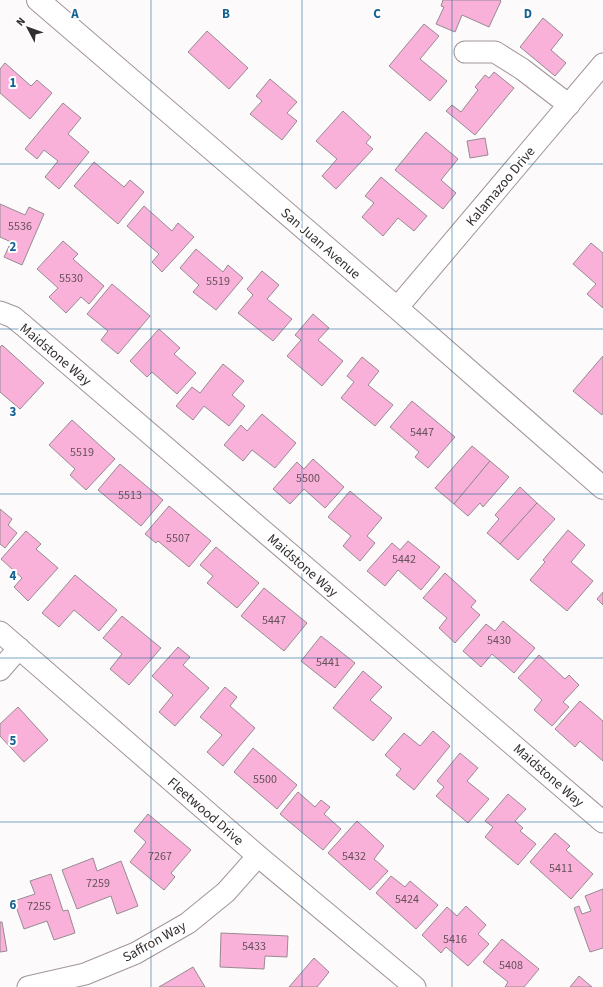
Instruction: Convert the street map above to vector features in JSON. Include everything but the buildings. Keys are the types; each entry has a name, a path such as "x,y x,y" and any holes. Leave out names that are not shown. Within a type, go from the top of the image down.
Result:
{"main road":[{"name":"San Juan Avenue","path":"38,0 397,308 603,488"}],"street":[{"path":"465,52 495,52 522,68 569,105"},
{"name":"Kalamazoo Drive","path":"397,308 603,64"},
{"name":"Maidstone Way","path":"0,312 13,317 24,326 603,822"},
{"name":"Fleetwood Drive","path":"0,632 258,856 415,987"},
{"path":"0,670 19,648"},
{"name":"Saffron Way","path":"28,987 85,974 136,953 188,923 226,892 258,856"}]}
